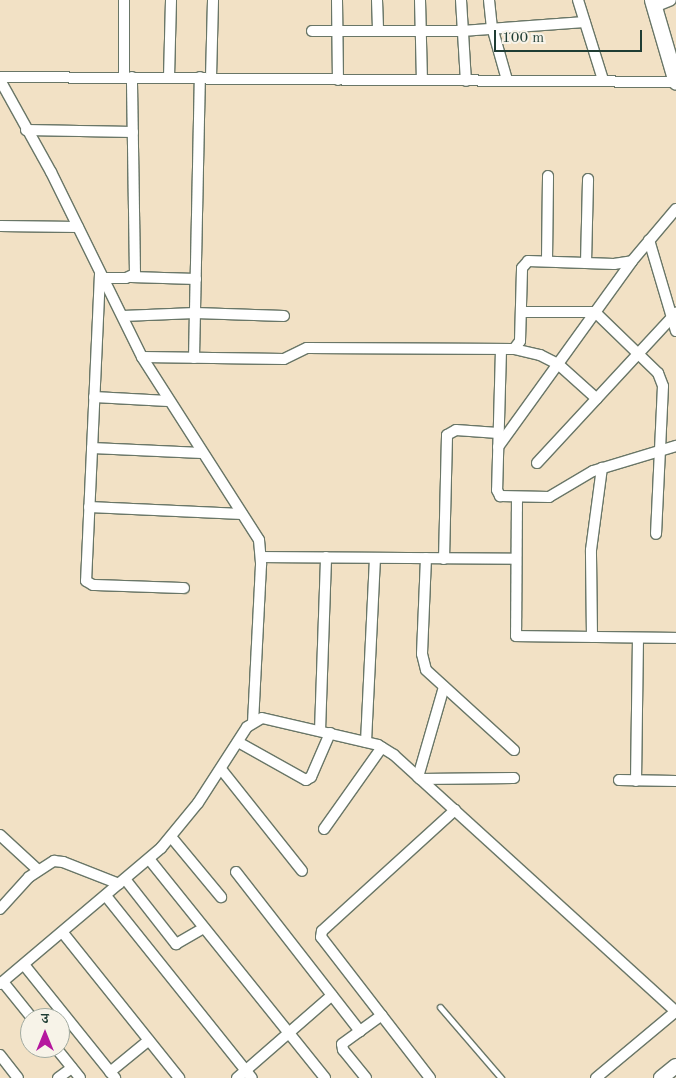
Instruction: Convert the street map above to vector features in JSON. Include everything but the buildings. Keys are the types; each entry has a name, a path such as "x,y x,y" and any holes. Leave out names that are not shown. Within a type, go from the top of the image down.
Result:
{"main road":[{"path":"653,4 676,82"}],"street":[{"path":"124,0 133,132 135,269 131,277"},
{"path":"170,77 171,0"},
{"path":"211,77 212,0"},
{"path":"337,0 339,30 338,80"},
{"path":"376,0 378,30"},
{"path":"420,0 422,80"},
{"path":"461,0 466,81"},
{"path":"489,0 492,27 507,80"},
{"path":"578,0 603,80"},
{"path":"653,4 671,0"},
{"path":"312,31 462,30 585,22"},
{"path":"194,358 200,77"},
{"path":"23,1008 2,983 25,966 172,838 253,721 261,557 259,540 168,401 142,357 78,227 0,78 211,77 338,80 603,80 676,82"},
{"path":"26,130 133,132"},
{"path":"546,260 548,176"},
{"path":"586,262 588,179"},
{"path":"498,448 632,261 676,209"},
{"path":"0,226 78,227"},
{"path":"649,240 674,315 676,332"},
{"path":"514,349 520,341 520,312 524,264 533,259 586,262 632,261"},
{"path":"101,276 196,279"},
{"path":"101,276 86,577 88,584 184,588"},
{"path":"520,312 595,312 658,373 663,386 658,451 656,534"},
{"path":"122,316 195,314 284,316"},
{"path":"538,463 674,315"},
{"path":"142,357 288,359 307,348 514,349 540,355 558,364 597,399"},
{"path":"501,350 497,493 516,499 548,497 602,468 676,446"},
{"path":"94,396 168,401"},
{"path":"444,558 447,435 452,430 498,433"},
{"path":"92,448 202,453"},
{"path":"592,637 592,550 602,468"},
{"path":"516,499 516,636 676,638"},
{"path":"89,507 242,514"},
{"path":"261,557 516,559"},
{"path":"238,742 306,780 311,777 325,732 326,557"},
{"path":"366,742 375,558"},
{"path":"426,558 423,659 426,670 514,750"},
{"path":"636,781 638,638"},
{"path":"419,778 444,687"},
{"path":"253,721 262,718 382,747 455,810 676,1012 596,1078"},
{"path":"324,829 382,747"},
{"path":"221,768 302,871"},
{"path":"419,778 514,778"},
{"path":"619,780 676,781"},
{"path":"430,1078 324,943 322,931 455,810"},
{"path":"0,835 38,870"},
{"path":"172,838 221,897"},
{"path":"149,859 325,1078"},
{"path":"0,909 38,870 47,864 63,862 122,881 176,944 204,928"},
{"path":"236,872 360,1031"},
{"path":"106,896 249,1074"},
{"path":"63,933 179,1078"},
{"path":"25,966 112,1075 149,1040"},
{"path":"237,1078 249,1074 288,1033 332,995"},
{"path":"366,1078 342,1047 382,1015"},
{"path":"0,1055 18,1078"},
{"path":"64,1058 80,1078"},
{"path":"661,1078 676,1066"},
{"path":"58,1078 72,1068"}],"lane":[{"path":"440,1007 501,1078"}]}
